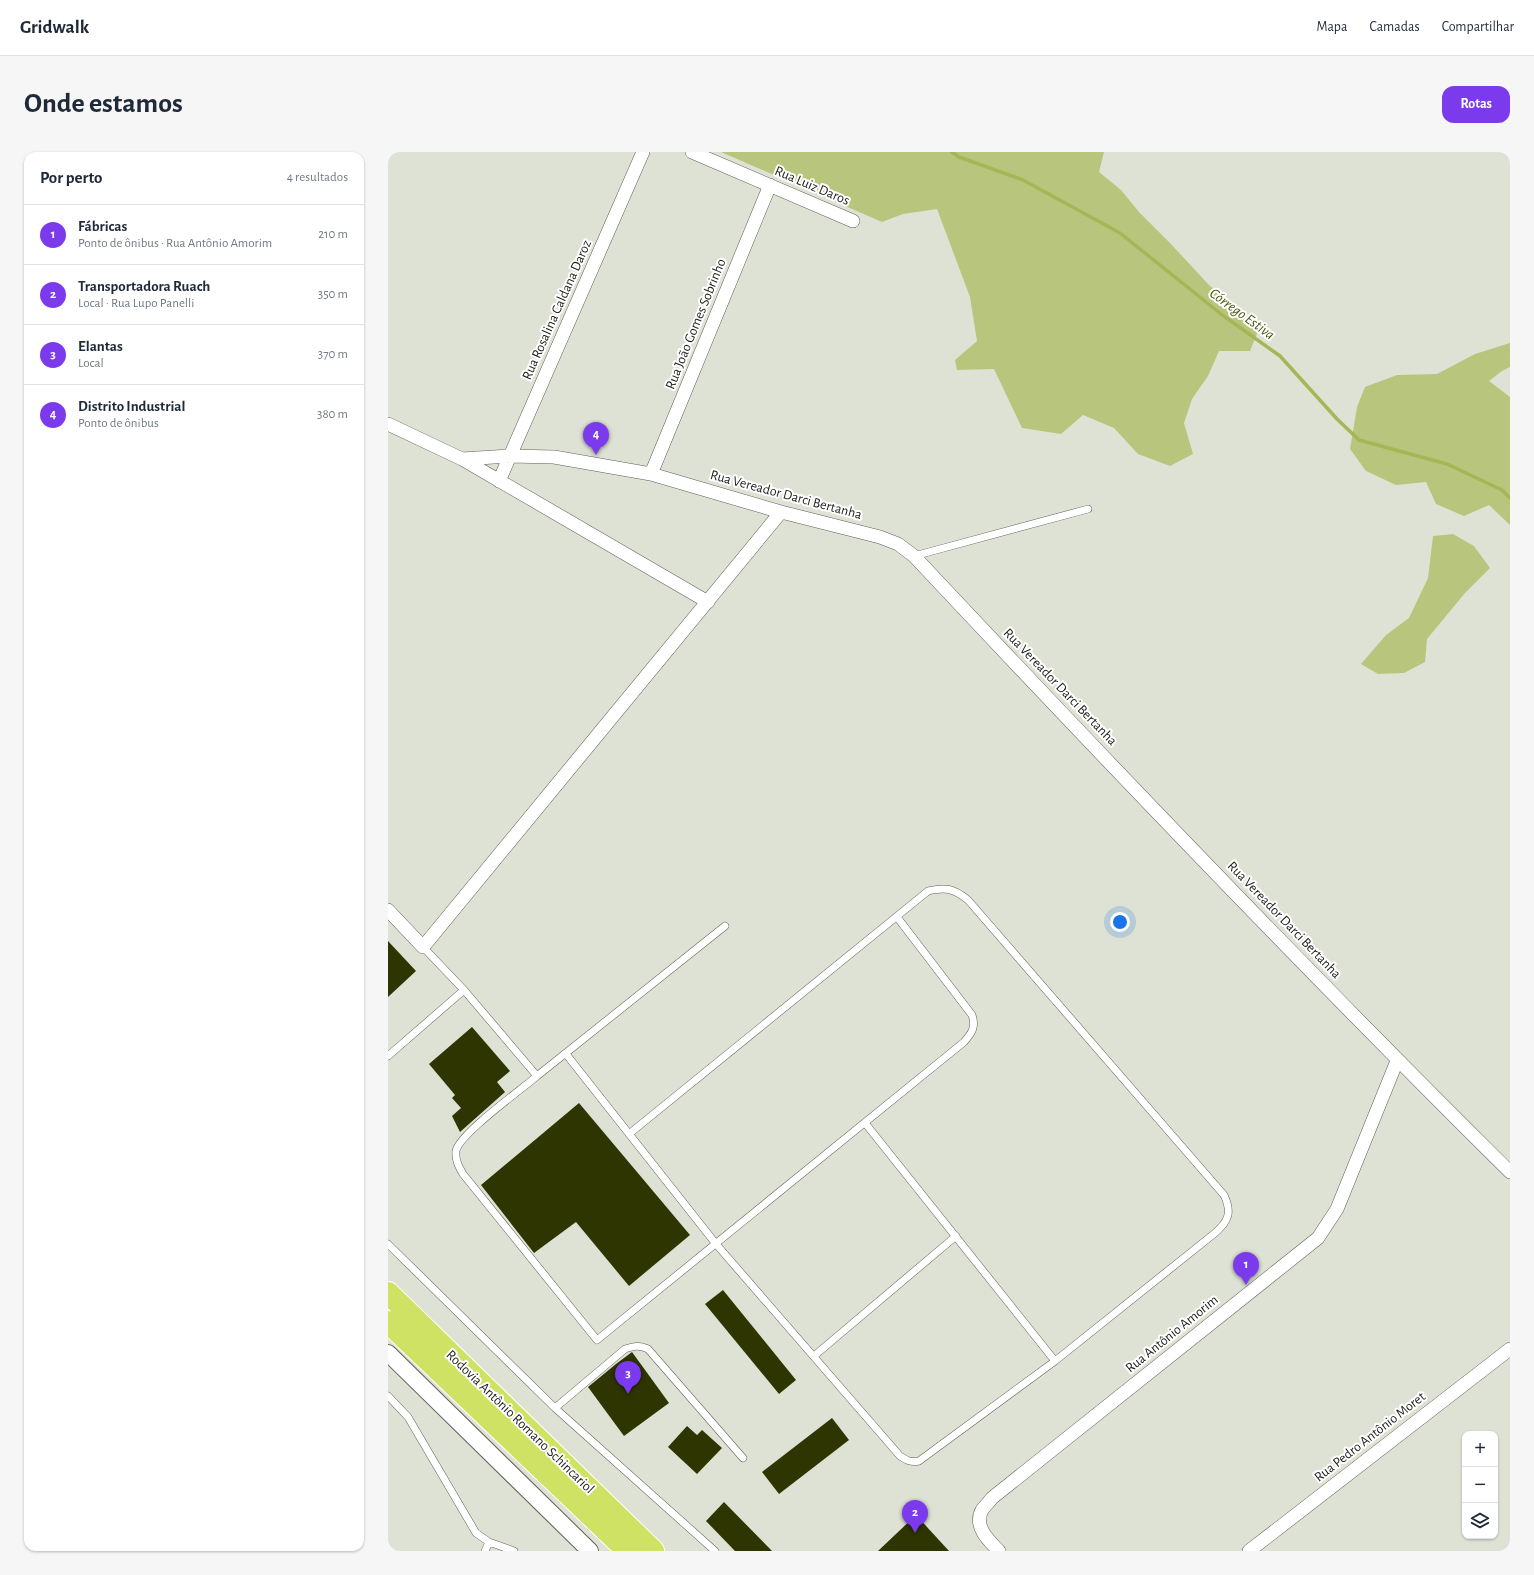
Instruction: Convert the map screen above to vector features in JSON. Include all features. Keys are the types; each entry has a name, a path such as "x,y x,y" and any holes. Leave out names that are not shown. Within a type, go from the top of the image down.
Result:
{"highway":[{"name":"Rodovia Antônio Romano Schincariol","path":"388,1293 653,1551"},
{"name":"Rodovia Antônio Romano Schincariol","path":"388,1322 628,1551"}],"street":[{"name":"Rua Rosalina Caldana Daroz","path":"499,481 643,152"},
{"name":"Rua Luiz Daros","path":"692,152 853,221"},
{"name":"Rua João Gomes Sobrinho","path":"651,474 770,185"},
{"name":"Rua Vereador Darci Bertanha","path":"388,424 462,459 708,602"},
{"name":"Rua Vereador Darci Bertanha","path":"462,459 510,456 554,457 651,474 781,512 880,537 898,544 914,556 1049,699 1397,1061 1510,1172"},
{"path":"388,910 423,947 781,512"},
{"name":"Rua Antônio Amorim","path":"999,1551 987,1539 979,1524 981,1511 992,1498 1318,1238 1337,1209 1397,1061"},
{"name":"Rua Pedro Antônio Moret","path":"1249,1551 1510,1348"},
{"path":"388,1353 590,1551"}],"lane":[{"path":"914,556 1088,509"},
{"path":"566,1054 629,1134 716,1244 900,1456 914,1462 919,1461 1056,1361 1223,1226 1229,1216 1228,1204 1224,1195 968,900 957,892 943,888 928,891 629,1134"},
{"path":"725,926 537,1076 472,1130 460,1142 456,1151 457,1163 463,1174 597,1340 964,1042 972,1033 974,1021 972,1015 897,917"},
{"path":"423,947 464,990 537,1076"},
{"path":"388,1056 464,990"},
{"path":"865,1123 1056,1361"},
{"path":"814,1356 956,1236"},
{"path":"388,1244 554,1408 715,1551"},
{"path":"554,1408 625,1349 635,1346 642,1346 648,1349 743,1458"},
{"path":"388,1396 408,1417 476,1533 489,1542 514,1551"},
{"path":"485,1551 489,1542"}],"green space":[{"path":"721,152 1104,152 1099,172 1121,190 1139,212 1209,285 1260,326 1250,351 1219,351 1208,376 1192,399 1184,423 1193,454 1170,466 1138,454 1114,428 1083,415 1061,434 1022,428 994,369 957,370 955,360 977,341 970,297 937,209 903,214 882,222"},
{"path":"1510,343 1510,367 1489,381 1510,397 1510,525 1489,505 1464,516 1436,504 1426,482 1396,485 1366,471 1350,449 1357,407 1365,387 1397,375 1437,374 1475,354"},
{"path":"1453,534 1474,546 1490,568 1465,593 1427,639 1425,662 1404,673 1378,674 1361,664 1386,635 1409,618 1428,578 1433,536"}],"building":[{"path":"388,941 416,971 388,997"},
{"path":"472,1027 510,1071 497,1082 505,1092 460,1132 452,1116 461,1108 452,1098 455,1095 429,1064"},
{"path":"579,1103 690,1235 629,1286 576,1222 534,1253 481,1185"},
{"path":"723,1290 796,1380 779,1394 705,1304"},
{"path":"632,1352 669,1403 624,1436 588,1387"},
{"path":"832,1418 849,1440 779,1494 762,1472"},
{"path":"687,1426 697,1435 702,1430 722,1448 697,1474 668,1447"},
{"path":"724,1502 772,1551 735,1551 706,1521"},
{"path":"916,1515 949,1551 878,1551"}],"waterway":[{"name":"Córrego Estiva","path":"952,152 959,157 1023,180 1120,233 1221,314 1280,356 1337,419 1359,440 1447,464 1502,490 1510,498"}],"place":[{"name":"Distrito Industrial","path":"596,455"},
{"name":"Fábricas","path":"1246,1285"},
{"name":"Elantas","path":"628,1394"},
{"name":"Transportadora Ruach","path":"915,1533"}]}
